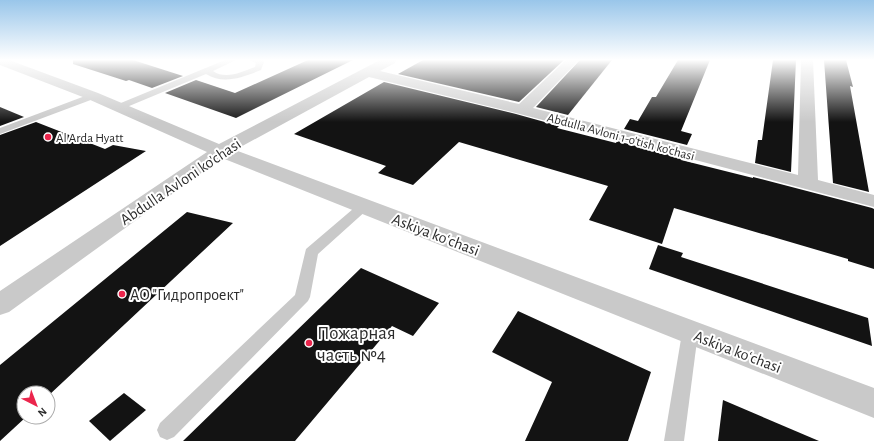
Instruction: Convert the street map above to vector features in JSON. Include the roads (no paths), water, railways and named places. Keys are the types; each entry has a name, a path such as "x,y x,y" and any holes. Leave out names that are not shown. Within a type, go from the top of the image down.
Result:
{"street":[{"name":"Askiya koʻchasi","path":"57,81 220,151 874,403"},
{"name":"Abdulla Avloni ko'chasi","path":"0,305 220,151 351,81"},
{"name":"Abdulla Avloni 1-o'tish ko'chasi","path":"402,81 874,201"},
{"path":"522,110 552,81"},
{"path":"807,81 808,184"}],"lane":[{"path":"119,107 184,81"},
{"path":"0,131 93,96"},
{"path":"167,430 302,297 312,252 364,206"},
{"path":"674,441 690,333"}],"place":[{"name":"Al Arda Hyatt","path":"48,137"},
{"name":"АО \"Гидропроект\"","path":"122,294"},
{"name":"Пожарная часть №4","path":"309,343"}]}
